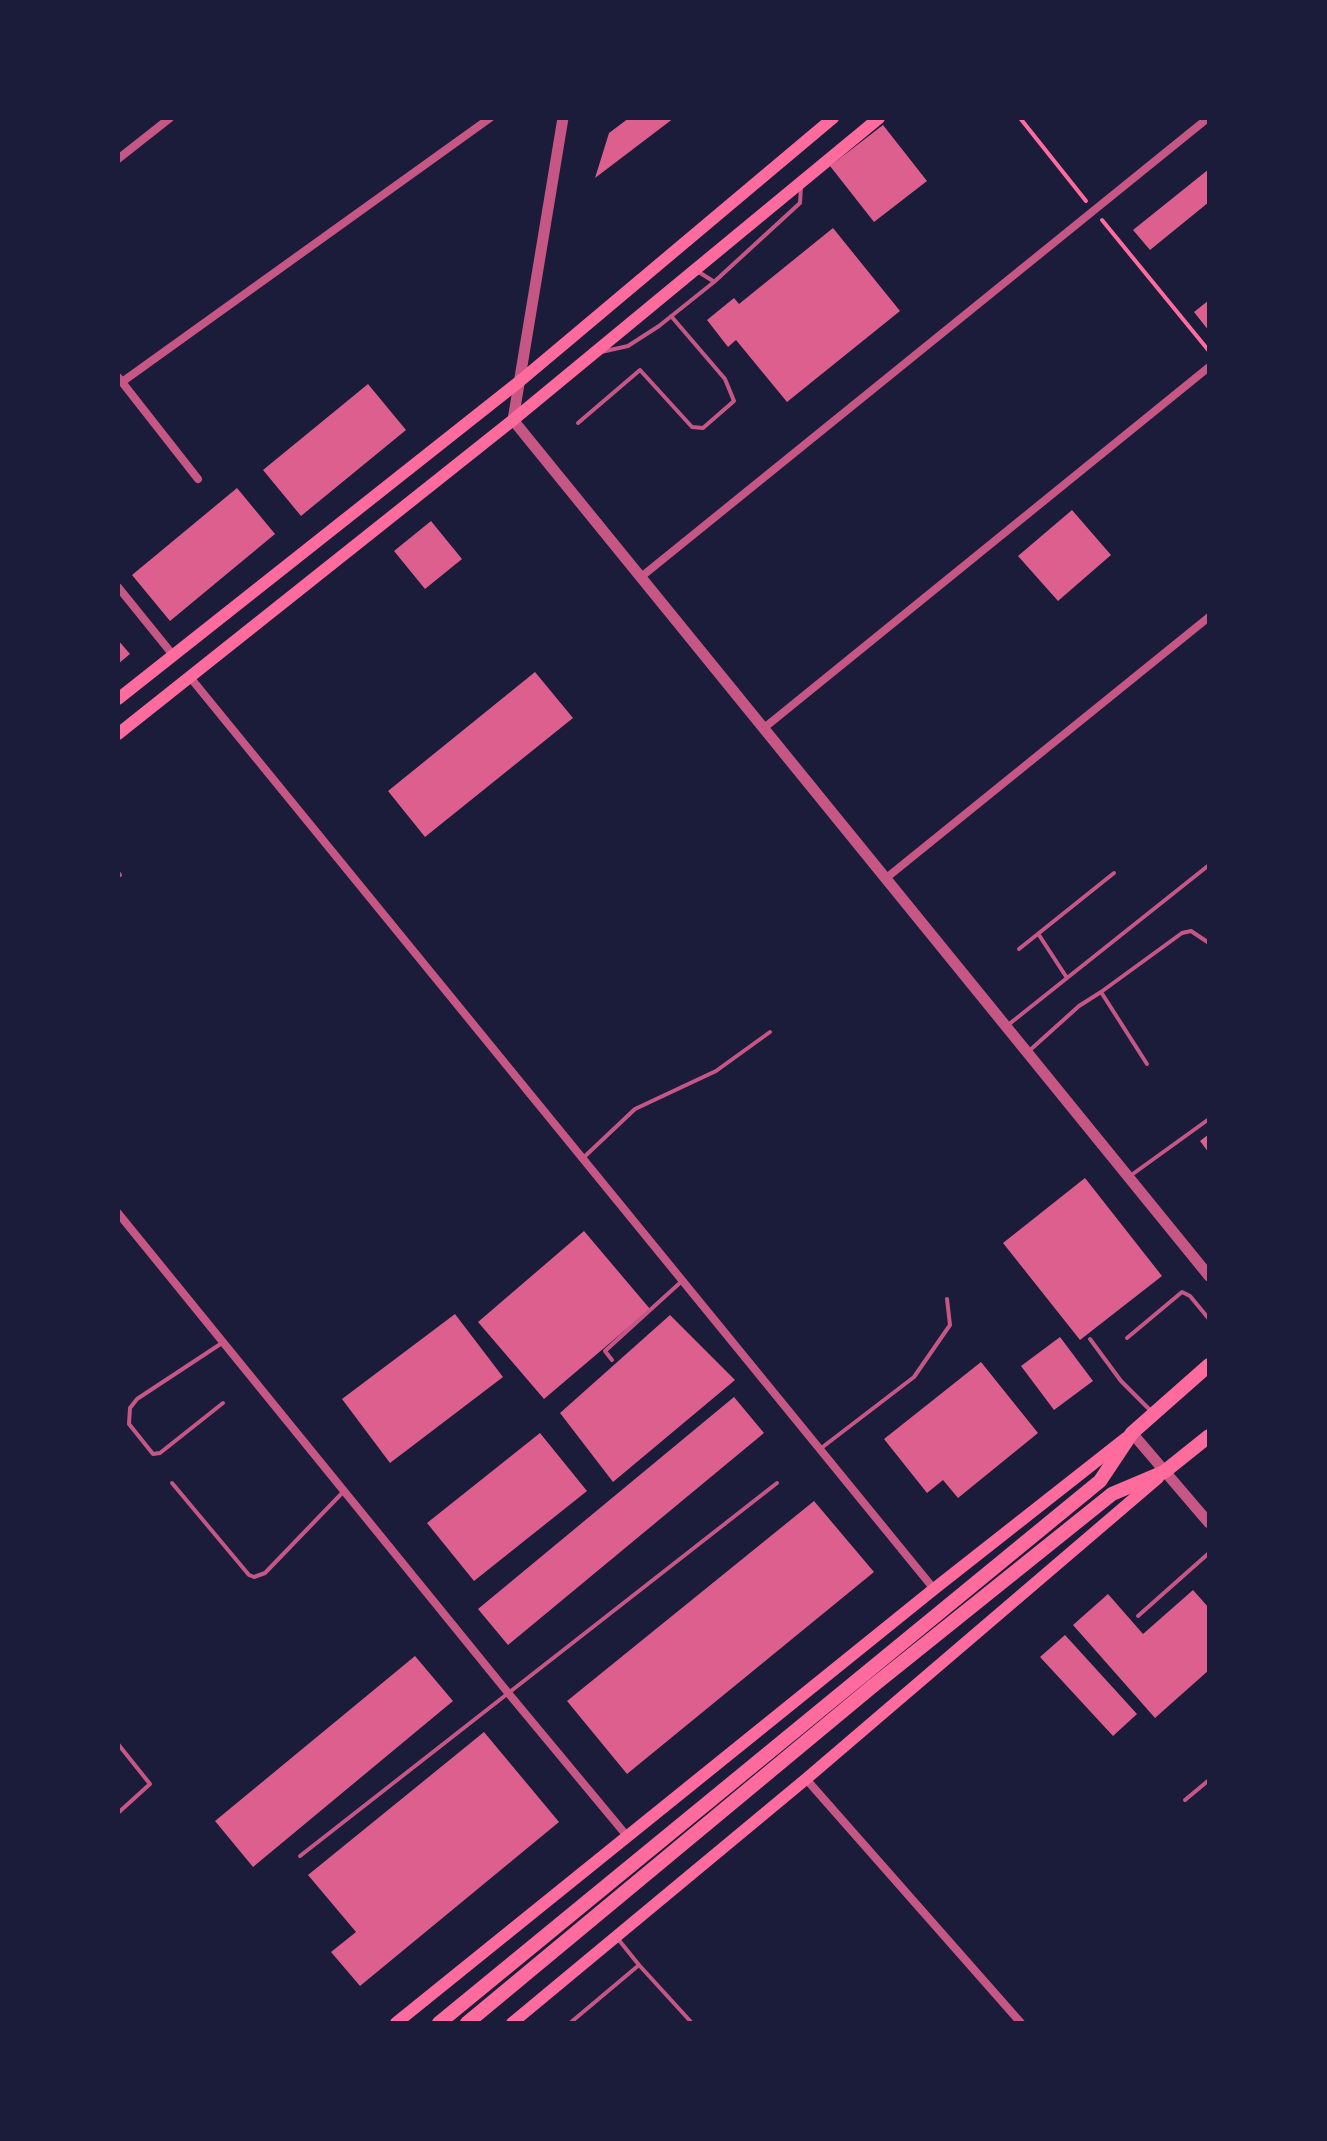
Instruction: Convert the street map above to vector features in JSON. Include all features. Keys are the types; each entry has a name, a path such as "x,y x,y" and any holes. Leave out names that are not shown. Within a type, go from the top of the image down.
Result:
{"main road":[{"path":"118,699 520,381 833,118"},
{"path":"118,734 188,675 513,420 879,118"},
{"path":"396,2023 1132,1433 1209,1365"},
{"path":"439,2023 1100,1481 1132,1433"},
{"path":"512,2023 806,1779 1209,1436"},
{"path":"467,2023 874,1685 1112,1494 1164,1472"}],"street":[{"path":"118,159 170,118"},
{"path":"198,479 120,379 490,118"},
{"path":"563,118 513,420 1129,1177 1204,1260 1209,1276"},
{"path":"641,577 1208,118"},
{"path":"764,728 1209,367"},
{"path":"118,587 173,655"},
{"path":"885,879 1209,617"},
{"path":"188,675 934,1589"},
{"path":"118,1213 627,1836"},
{"path":"1132,1433 1209,1523"},
{"path":"806,1779 1021,2023"}],"lane":[{"path":"595,352 628,346 714,282 800,203 800,183"},
{"path":"695,269 714,282"},
{"path":"578,423 640,370 692,427 703,428 734,401 725,379 671,316"},
{"path":"1006,1026 1209,865"},
{"path":"1019,949 1114,873"},
{"path":"1027,1052 1079,1006 1182,933 1191,931 1209,943"},
{"path":"1039,935 1067,978"},
{"path":"1101,992 1147,1064"},
{"path":"582,1159 635,1109 716,1071 770,1032"},
{"path":"1129,1177 1209,1119"},
{"path":"612,1360 605,1351 682,1281"},
{"path":"1127,1338 1182,1292 1190,1296 1209,1319"},
{"path":"820,1449 914,1377 950,1325 947,1299"},
{"path":"1090,1339 1121,1381 1154,1413"},
{"path":"223,1403 160,1453 153,1454 129,1424 130,1408 137,1399 224,1342"},
{"path":"172,1483 249,1575 254,1577 265,1573 344,1491"},
{"path":"300,1856 777,1483"},
{"path":"1138,1616 1209,1553"},
{"path":"118,1744 150,1784 118,1813"},
{"path":"1185,1800 1209,1780"},
{"path":"617,1936 692,2023"},
{"path":"570,2023 639,1965"}],"path":[{"path":"1020,118 1209,351"}],"building":[{"path":"629,118 674,118 595,178 609,133"},
{"path":"883,125 927,181 874,222 830,166"},
{"path":"1209,169 1209,202 1150,250 1133,230"},
{"path":"833,228 900,311 787,402 736,340 728,347 707,320 734,298 739,304"},
{"path":"1209,300 1209,331 1194,312"},
{"path":"368,384 406,430 301,516 263,470"},
{"path":"237,488 275,534 170,621 132,575"},
{"path":"1072,510 1111,555 1058,601 1018,556"},
{"path":"431,521 462,559 425,589 394,551"},
{"path":"118,640 130,654 118,664"},
{"path":"535,672 573,718 425,837 388,791"},
{"path":"1209,1134 1209,1153 1200,1141"},
{"path":"1085,1178 1162,1276 1080,1340 1003,1243"},
{"path":"584,1231 650,1309 544,1399 478,1322"},
{"path":"455,1314 503,1377 390,1463 342,1399"},
{"path":"670,1315 735,1380 613,1482 560,1413"},
{"path":"1060,1337 1093,1381 1054,1410 1021,1366"},
{"path":"981,1362 1038,1433 958,1498 943,1480 927,1493 884,1439"},
{"path":"734,1397 764,1433 508,1645 478,1609"},
{"path":"540,1433 587,1491 474,1581 427,1523"},
{"path":"814,1501 874,1572 627,1774 567,1701"},
{"path":"1193,1590 1209,1608 1209,1670 1155,1718 1073,1625 1108,1594 1143,1634"},
{"path":"1065,1635 1137,1714 1113,1736 1040,1657"},
{"path":"415,1656 453,1701 253,1867 215,1821"},
{"path":"484,1732 559,1822 360,1986 331,1952 356,1932 308,1875"}]}
